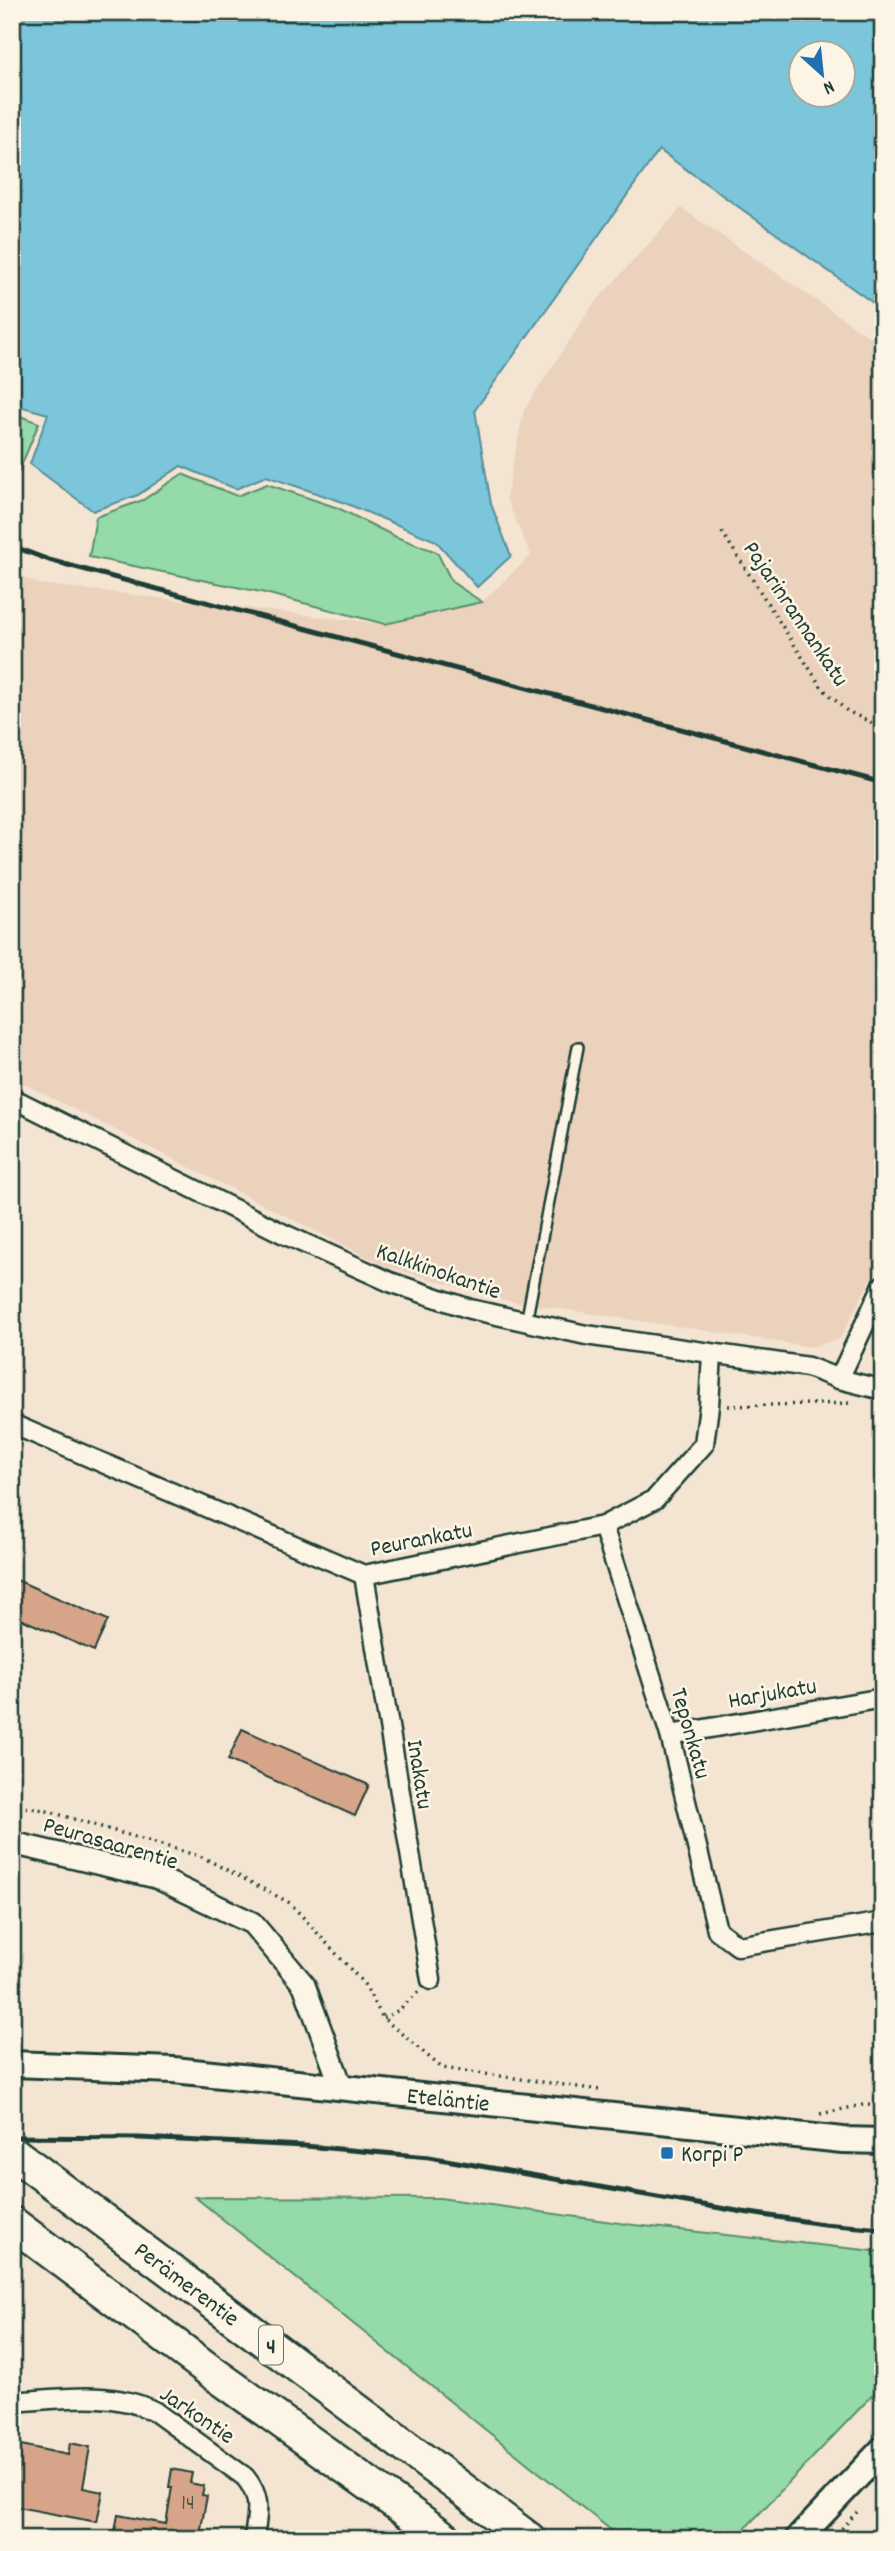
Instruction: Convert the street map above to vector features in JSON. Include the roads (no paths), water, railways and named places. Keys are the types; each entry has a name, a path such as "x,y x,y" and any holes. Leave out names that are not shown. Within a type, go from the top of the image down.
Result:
{"highway":[{"name":"Perämerentie","path":"12,2152 529,2539"},
{"name":"4","path":"12,2223 209,2370 446,2539"}],"main road":[{"name":"Eteläntie","path":"12,2064 174,2070 843,2140 883,2141"},
{"path":"798,2539 883,2449"}],"street":[{"name":"Kalkkinokantie","path":"12,1098 286,1235 390,1282 470,1309 586,1335 808,1367 839,1379 883,1390"},
{"path":"839,1379 883,1285"},
{"name":"Peurankatu","path":"12,1424 364,1575 603,1526 655,1499 704,1444 712,1354"},
{"name":"Teponkatu","path":"603,1526 670,1735 717,1930 738,1946 883,1922"},
{"name":"Inakatu","path":"364,1575 430,1980"},
{"name":"Harjukatu","path":"670,1735 883,1698"},
{"name":"Peurasaarentie","path":"12,1843 156,1877 252,1923 304,1985 341,2086"},
{"name":"Jarkontie","path":"12,2402 112,2398 141,2404 154,2411 250,2483 257,2496 258,2505 254,2539"}],"lane":[{"path":"526,1323 578,1047"}],"water":[{"path":"12,12 883,12 883,310 659,150 475,410 491,504 511,556 477,587 436,541 340,501 266,476 236,489 181,466 138,495 93,511 30,464 48,414 12,404"}],"railway":[{"path":"12,546 49,560 883,783"},
{"path":"12,2137 139,2138 305,2146 429,2157 743,2212 823,2224 883,2229"}],"place":[{"name":"Korpi P","path":"667,2153"}]}
